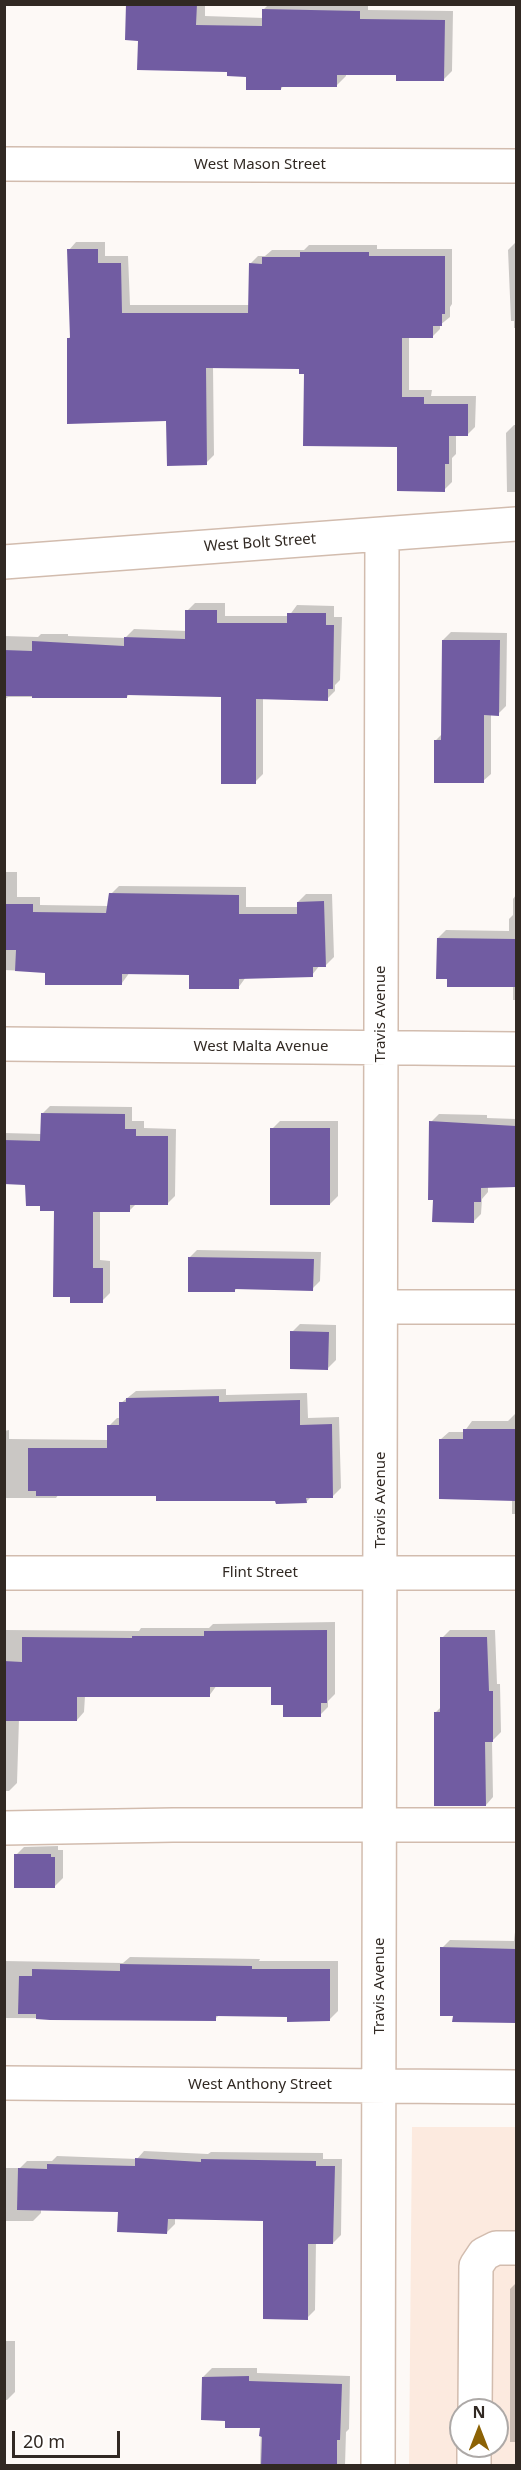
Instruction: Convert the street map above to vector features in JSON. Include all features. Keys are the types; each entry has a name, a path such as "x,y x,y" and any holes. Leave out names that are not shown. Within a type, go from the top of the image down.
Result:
{"street":[{"name":"West Mason Street","path":"4,164 516,166"},
{"name":"West Bolt Street","path":"4,562 516,524"},
{"name":"Travis Avenue","path":"378,2466 382,534"},
{"name":"West Malta Avenue","path":"4,1044 516,1049"},
{"path":"381,1307 516,1307"},
{"name":"Flint Street","path":"4,1573 516,1573"},
{"path":"4,1828 516,1825"},
{"name":"West Anthony Street","path":"4,2083 516,2087"},
{"path":"475,2398 477,2266 484,2254 496,2248 516,2248"}],"shaded area":[{"path":"412,2127 516,2127 516,2465 409,2466"}],"building":[{"path":"126,4 197,4 196,25 262,26 262,9 360,11 360,19 445,20 444,81 396,81 396,75 337,75 337,87 281,87 281,90 246,90 246,77 227,76 227,72 137,70 138,41 125,40"},
{"path":"67,249 98,249 98,263 121,263 122,313 248,313 249,263 262,264 262,257 300,257 300,252 369,252 369,256 445,256 445,314 442,314 442,326 433,326 433,338 402,338 402,397 424,397 424,404 468,404 468,436 449,436 449,464 445,464 445,492 397,491 397,447 303,446 304,374 299,374 299,369 206,368 207,465 167,466 166,421 67,424 67,338 70,338"},
{"path":"185,610 217,610 217,623 287,623 287,613 326,613 326,625 334,625 333,689 328,689 328,701 256,699 256,784 221,784 221,697 127,695 127,698 32,698 32,696 4,696 4,650 32,651 32,641 124,646 124,637 185,639"},
{"path":"442,640 500,640 499,716 484,715 484,783 434,783 434,740 441,740"},
{"path":"109,893 239,895 239,914 297,914 297,902 324,901 326,967 313,967 313,977 239,979 239,989 189,989 189,975 122,974 122,985 45,985 45,973 15,971 16,950 4,950 4,904 33,904 33,912 106,913"},
{"path":"437,938 516,939 516,987 447,987 447,979 436,979"},
{"path":"41,1113 125,1114 125,1129 136,1129 136,1136 168,1136 168,1205 130,1205 130,1212 93,1212 93,1268 103,1268 103,1303 70,1303 70,1297 53,1297 54,1211 40,1211 40,1206 26,1206 25,1185 4,1184 4,1140 40,1141"},
{"path":"429,1121 516,1126 516,1187 481,1188 481,1202 474,1202 474,1223 432,1222 433,1200 428,1200"},
{"path":"270,1128 330,1128 330,1205 270,1205"},
{"path":"188,1257 314,1259 313,1291 235,1289 235,1292 188,1292"},
{"path":"290,1331 329,1332 328,1370 290,1369"},
{"path":"219,1396 219,1402 300,1400 300,1425 332,1424 333,1498 306,1498 307,1503 276,1504 275,1501 156,1501 156,1496 36,1496 36,1491 28,1491 28,1448 107,1448 107,1425 119,1425 119,1402 126,1402 126,1398"},
{"path":"463,1429 516,1429 516,1501 439,1499 439,1439 463,1439"},
{"path":"327,1630 327,1703 321,1703 321,1717 283,1717 283,1705 271,1705 271,1687 210,1687 210,1697 77,1697 77,1721 4,1721 4,1661 22,1662 22,1637 132,1638 132,1636 204,1636 204,1631"},
{"path":"440,1637 487,1637 489,1691 493,1691 493,1742 485,1742 486,1806 434,1806 434,1712 440,1712"},
{"path":"14,1854 51,1854 51,1857 55,1857 55,1888 14,1888"},
{"path":"440,1947 516,1949 516,2023 452,2022 453,2016 440,2016"},
{"path":"120,1964 252,1966 252,1969 330,1969 330,2021 287,2022 287,2017 216,2016 216,2021 50,2020 36,2019 36,2014 18,2014 19,1976 32,1976 32,1969 120,1971"},
{"path":"135,2158 201,2162 201,2159 316,2161 316,2166 335,2166 333,2244 308,2244 308,2320 263,2319 263,2221 168,2219 167,2234 117,2232 118,2212 17,2210 18,2168 47,2169 47,2164 135,2166"},
{"path":"249,2376 249,2381 342,2384 337,2466 261,2466 260,2428 225,2428 225,2421 201,2420 202,2377"}]}
